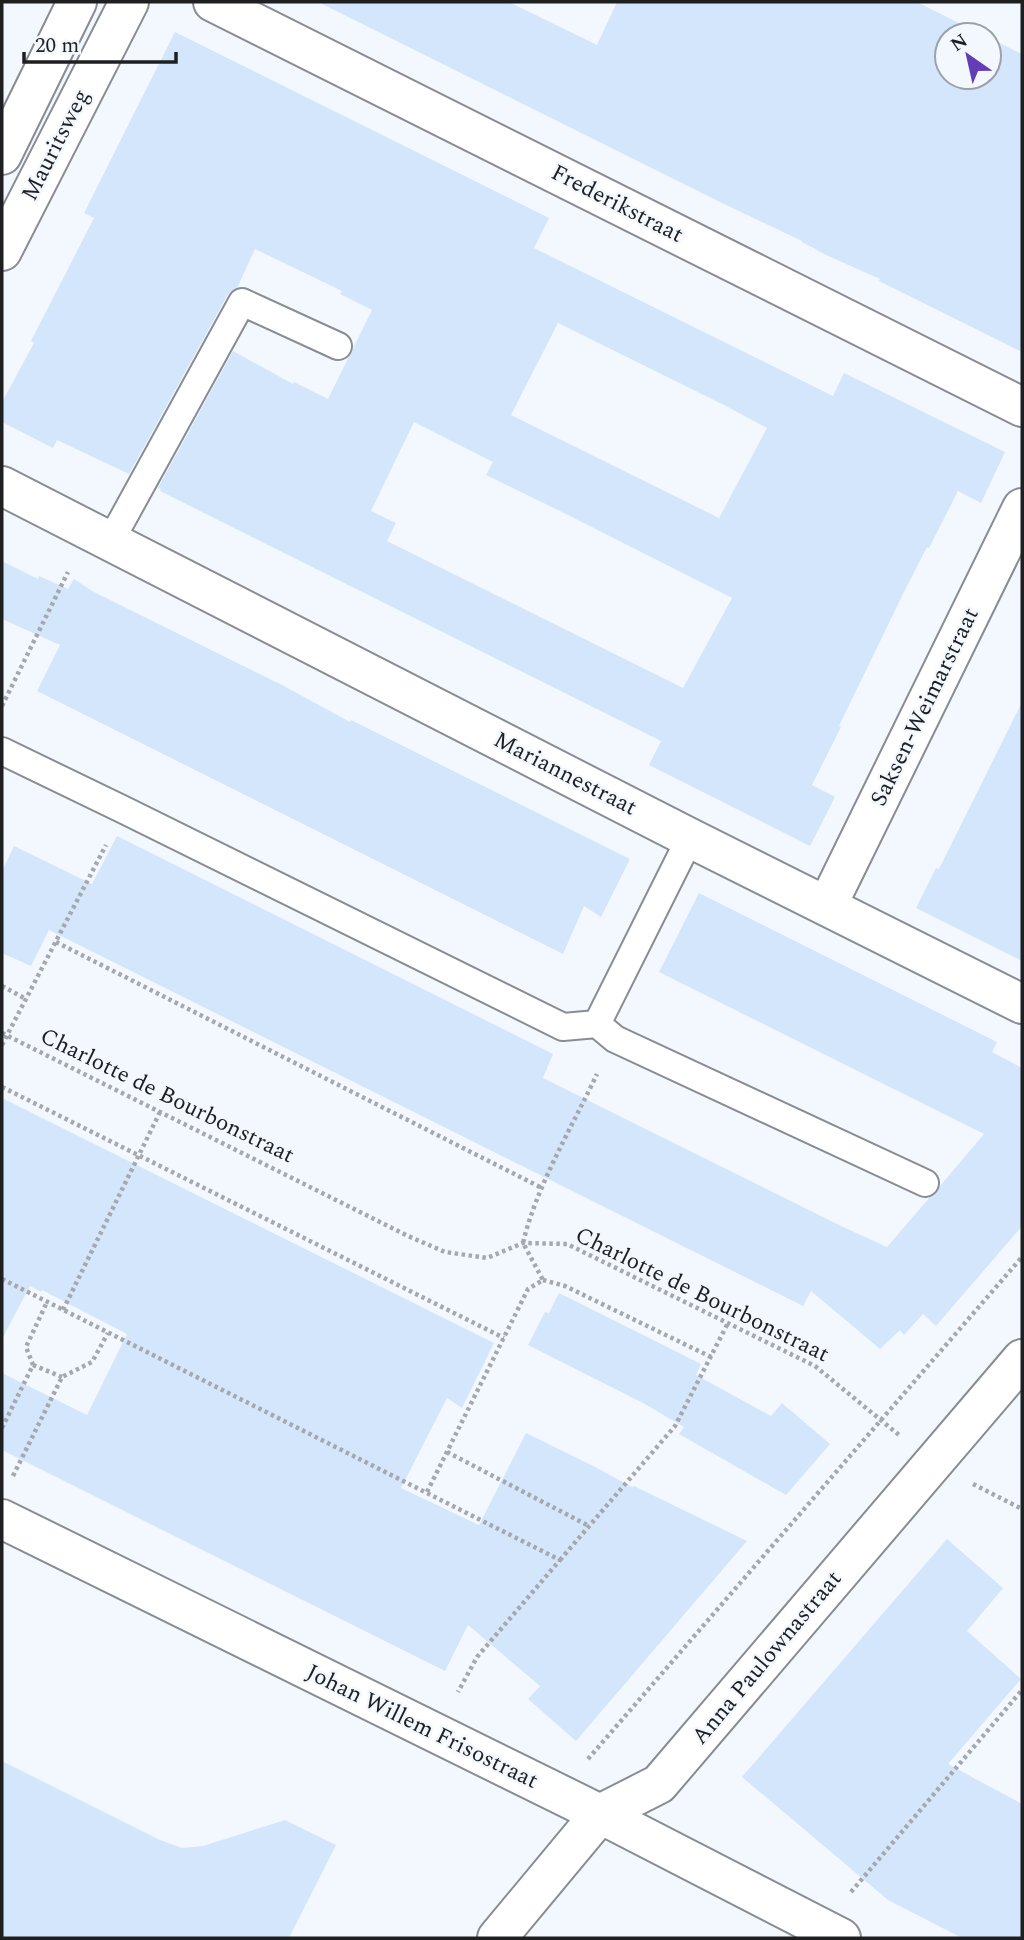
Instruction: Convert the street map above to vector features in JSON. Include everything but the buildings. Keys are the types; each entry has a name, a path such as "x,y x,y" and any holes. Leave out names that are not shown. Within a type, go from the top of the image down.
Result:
{"street":[{"name":"Mauritsweg","path":"2,155 77,2"},
{"name":"Mauritsweg","path":"2,251 129,2"},
{"name":"Frederikstraat","path":"213,2 1022,407"},
{"name":"Mariannestraat","path":"2,486 690,838 1022,1004"},
{"name":"Saksen-Weimarstraat","path":"827,906 1022,508"},
{"name":"Anna Paulownastraat","path":"497,1938 600,1814 659,1784 1022,1359"},
{"name":"Johan Willem Frisostraat","path":"5,1503 435,1734 600,1814 831,1933"}],"lane":[{"path":"110,542 242,302 338,346"},
{"path":"2,751 563,1027 606,1032 925,1183"},
{"path":"606,1032 690,838"}],"path":[{"path":"2,706 71,565 110,542"},
{"path":"2,1045 4,1034 26,999 124,810"},
{"path":"55,942 542,1188"},
{"path":"2,986 26,999"},
{"path":"543,1280 523,1243 528,1222 606,1032"},
{"name":"Charlotte de Bourbonstraat","path":"4,1034 445,1252 487,1258 523,1243 567,1244 815,1366 934,1462 1022,1509"},
{"path":"2,1087 504,1338"},
{"path":"63,1310 160,1112"},
{"path":"557,1794 1022,1257"},
{"path":"2,1279 560,1560"},
{"path":"427,1492 528,1289 543,1280 565,1286 711,1357"},
{"path":"47,1302 26,1347 33,1365 62,1377"},
{"path":"435,1734 477,1657 676,1426 728,1323"},
{"path":"5,1503 62,1377 92,1362 108,1333"},
{"path":"2,1428 33,1365"},
{"path":"447,1452 589,1526"},
{"path":"831,1933 1022,1690"}]}
